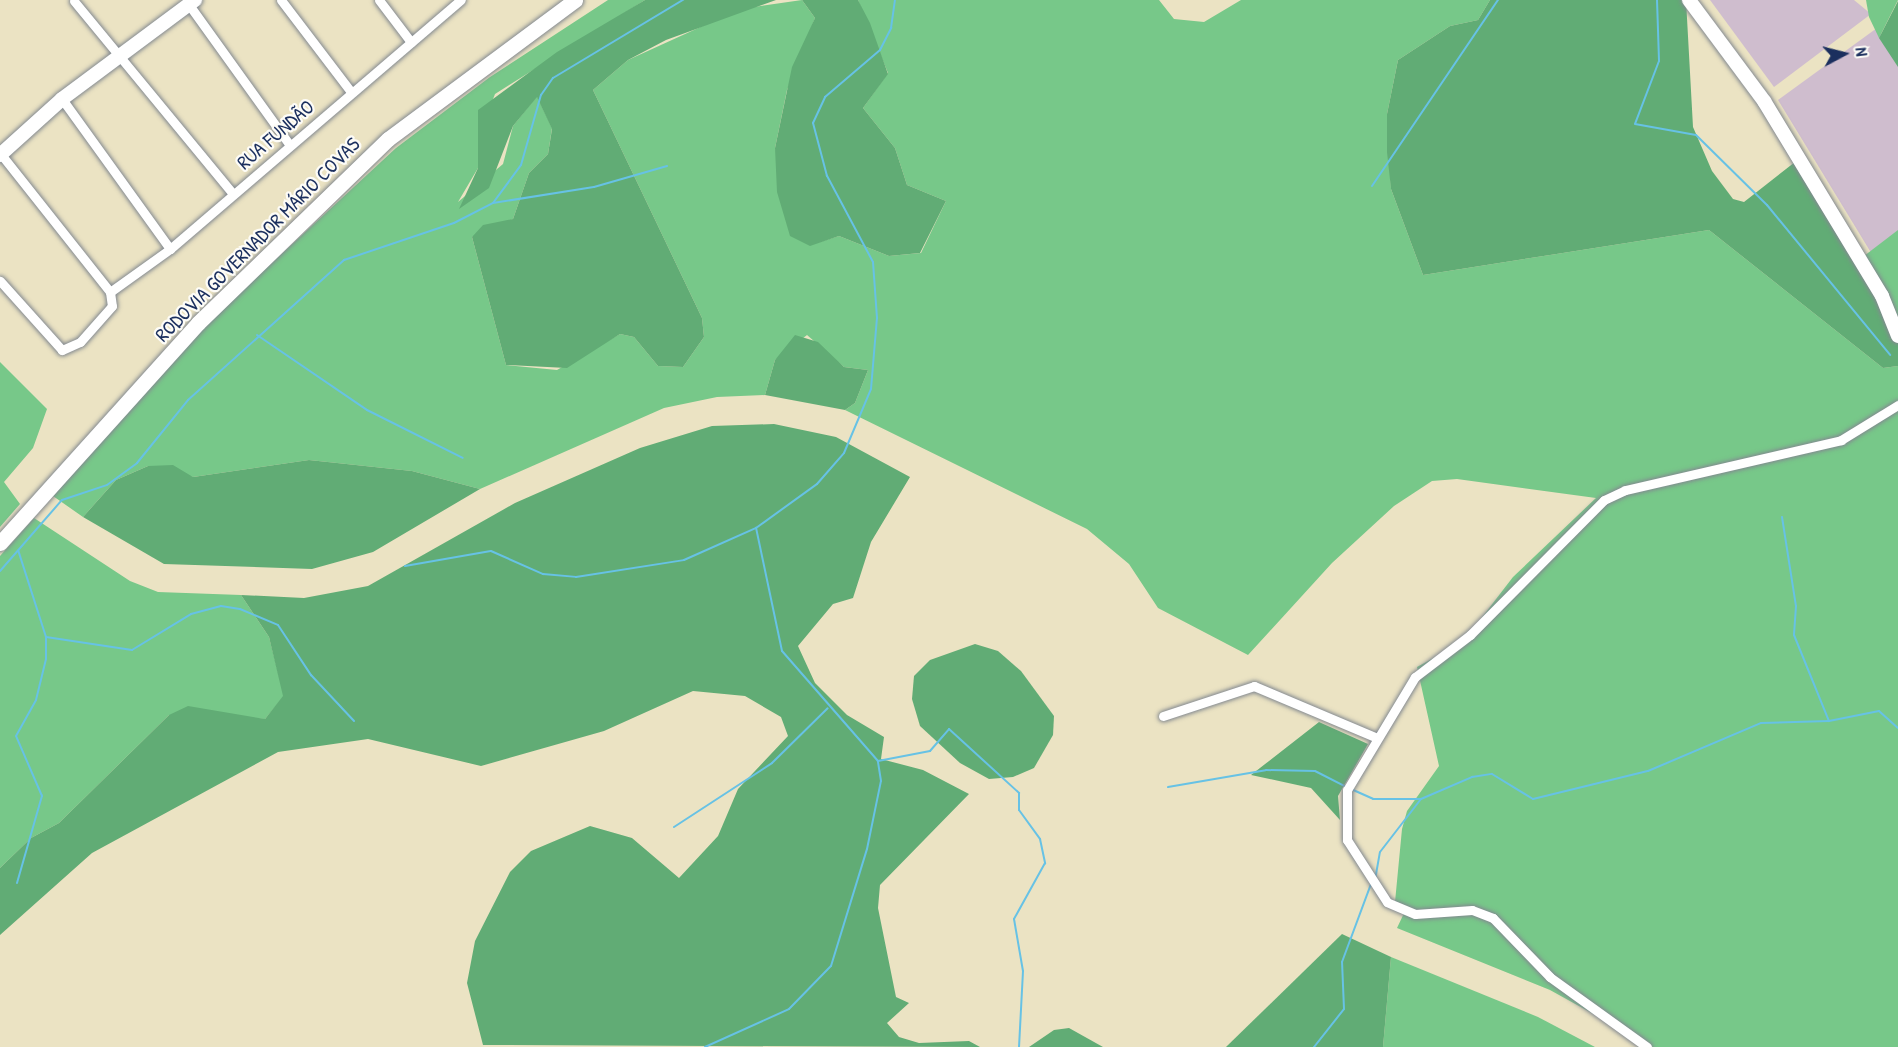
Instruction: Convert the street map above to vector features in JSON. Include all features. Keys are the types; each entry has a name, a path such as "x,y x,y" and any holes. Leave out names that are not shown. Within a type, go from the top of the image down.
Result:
{"main road":[{"name":"RODOVIA GOVERNADOR MÁRIO COVAS","path":"0,543 198,323 388,139 575,0"}],"street":[{"path":"281,0 351,92"},
{"path":"379,0 411,42"},
{"name":"RUA FUNDÃO","path":"111,295 170,249 289,144 461,0"},
{"path":"1689,0 1764,102 1882,296 1898,336"},
{"path":"74,1 121,53 233,194"},
{"path":"0,281 58,349 73,347 110,313 111,295 0,154 62,99 190,1 289,144"},
{"path":"62,99 170,249"},
{"path":"1647,1047 1550,977 1493,918 1472,910 1415,914 1377,893 1352,854 1344,817 1347,790 1375,737 1415,677 1470,635 1604,500 1625,490 1841,440 1898,405"},
{"path":"1164,716 1254,686 1375,737"}],"shaded area":[{"path":"1710,0 1854,0 1871,14 1774,87"},
{"path":"1877,28 1898,61 1898,261 1884,274 1778,100"}],"green space":[{"path":"608,0 645,0 495,94 481,130 478,168 458,202 503,164 513,126 537,96 552,128 548,154 529,173 513,219 472,237 506,365 557,370 620,334 634,337 658,366 683,367 704,337 702,318 593,90 628,60 740,9 802,0 815,18 787,90 775,148 810,245 839,236 889,256 921,253 946,201 907,185 895,148 863,108 888,73 858,0 1159,0 1174,19 1204,22 1241,0 1490,0 1478,20 1450,26 1398,60 1387,114 1391,189 1423,275 1709,230 1883,368 1898,366 1898,1047 1653,1047 1550,990 1397,928 1406,909 1395,902 1402,829 1407,811 1439,766 1417,667 1463,642 1513,577 1596,498 1457,479 1432,481 1394,506 1332,563 1248,655 1158,608 1129,564 1087,529 845,410 855,403 868,370 844,367 807,335 775,360 765,395 717,397 664,408 480,489 412,471 309,460 193,477 148,466 116,480 83,517 53,496 180,348 396,148 490,77"},
{"path":"645,0 776,0 666,40 628,60 593,90 702,318 704,337 683,367 658,366 634,337 620,334 567,368 506,365 472,237 483,225 513,219 529,173 548,154 552,129 537,97 513,126 489,188 459,209 478,168 478,110 557,52"},
{"path":"802,0 858,0 870,23 888,74 863,108 895,148 907,185 946,201 920,253 889,256 839,236 810,246 790,236 777,192 775,148 792,67 815,18"},
{"path":"1490,0 1686,0 1693,127 1712,171 1733,199 1744,202 1795,162 1898,323 1898,366 1883,368 1709,230 1423,275 1391,189 1387,152 1387,114 1398,60 1450,26 1478,20"},
{"path":"1866,0 1898,0 1879,38 1869,17"},
{"path":"1898,1 1898,67 1879,38"},
{"path":"1898,230 1898,323 1864,256"},
{"path":"795,335 818,342 844,367 868,370 855,403 845,410 765,395 775,360"},
{"path":"0,362 47,409 33,448 4,482 20,504 0,527"},
{"path":"774,424 836,437 910,477 871,542 853,598 833,604 798,646 815,683 847,715 884,737 881,759 923,770 969,794 880,885 878,908 896,997 909,1003 887,1023 899,1037 919,1043 969,1041 980,1047 483,1045 467,983 475,941 510,872 531,851 590,826 632,838 679,878 718,836 738,789 788,736 781,717 745,696 693,691 604,731 481,766 368,739 278,752 92,853 0,935 0,868 31,838 59,823 169,715 188,706 265,719 283,696 269,637 241,595 304,598 368,586 515,503 640,448 712,426"},
{"path":"309,460 412,471 480,489 373,552 312,569 164,564 83,517 116,480 148,466 173,465 193,477"},
{"path":"34,518 130,581 158,592 241,595 269,637 284,696 265,719 169,715 59,823 31,838 0,868 0,556"},
{"path":"975,644 998,651 1021,671 1054,716 1053,735 1034,768 1013,777 989,779 960,763 920,726 912,699 914,676 930,660"},
{"path":"1319,722 1368,744 1338,796 1340,820 1311,788 1251,775"},
{"path":"1342,934 1391,957 1383,1047 1226,1047"},
{"path":"1391,957 1538,1017 1595,1047 1383,1047"},
{"path":"1069,1028 1103,1047 1029,1047 1054,1030"}],"waterway":[{"path":"0,571 62,500 107,485 137,463 188,400 344,260 454,223 493,203 521,165 541,95 553,78 683,0"},
{"path":"405,566 491,551 543,574 576,577 684,560 756,528 817,484 844,453 871,389 877,318 873,262 827,176 813,123 825,97 880,50 891,28 895,0"},
{"path":"1372,186 1498,0"},
{"path":"1657,0 1659,61 1635,124 1696,135 1767,205 1890,355"},
{"path":"493,203 594,187 667,166"},
{"path":"257,335 367,410 463,458"},
{"path":"1782,517 1796,606 1794,635 1829,721"},
{"path":"705,1047 789,1009 831,966 867,849 881,781 878,761 782,651 756,528"},
{"path":"17,883 42,796 16,736 36,700 46,659 46,637 18,550"},
{"path":"46,637 132,650 191,614 221,606 240,609 278,625 311,675 354,721"},
{"path":"674,827 772,763 828,708"},
{"path":"1375,880 1380,852 1421,799 1472,777 1492,774 1533,799 1648,771 1761,723 1829,721 1879,711 1898,728"},
{"path":"878,761 930,751 949,729 1019,793 1019,810 1040,839 1045,863 1014,919 1023,971 1019,1047"},
{"path":"1168,787 1266,770 1315,771 1346,787"},
{"path":"1351,789 1373,799 1421,799"},
{"path":"1314,1047 1344,1009 1342,962 1371,884"}]}
